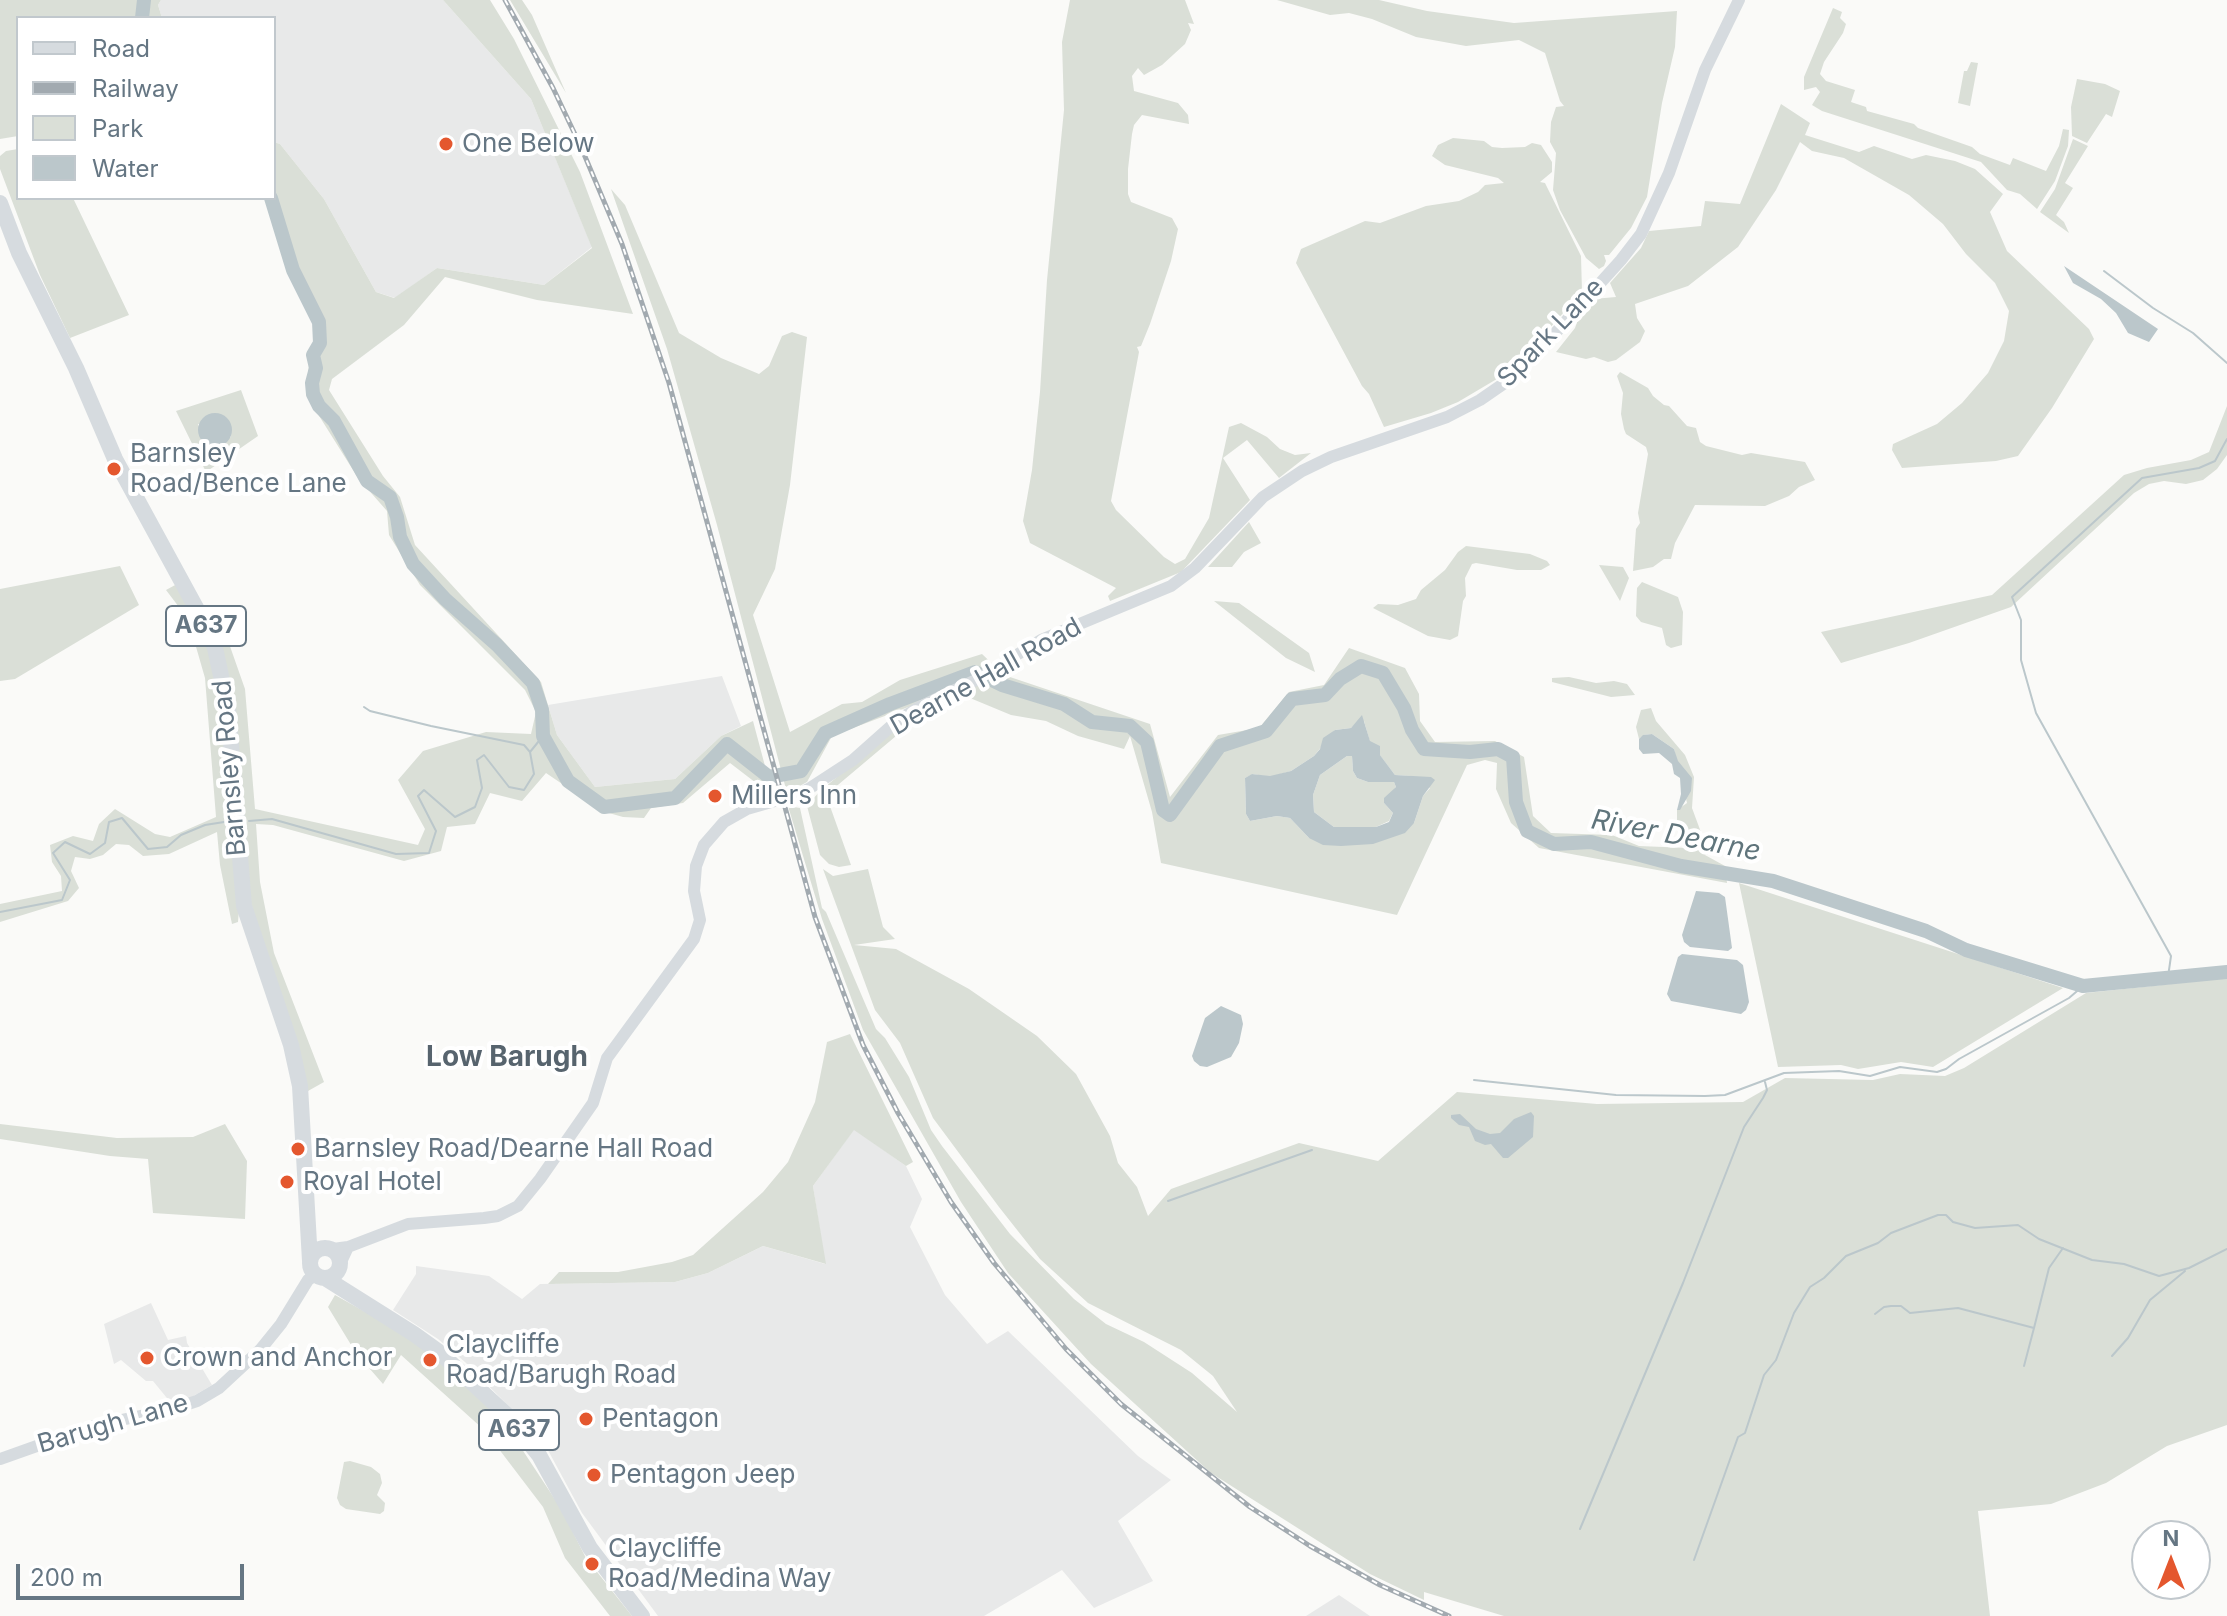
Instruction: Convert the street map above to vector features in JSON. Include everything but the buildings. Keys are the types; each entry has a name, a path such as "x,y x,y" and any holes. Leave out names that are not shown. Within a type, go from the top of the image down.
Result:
{"highway":[{"name":"Barnsley Road","path":"0,203 19,253 76,368 115,459 200,614 215,648 228,708 244,906 291,1045 300,1086 310,1231 329,1262"},
{"name":"A637","path":"329,1262 346,1291 439,1352 508,1416 539,1455 590,1548 642,1616"}],"main road":[{"name":"Spark Lane","path":"1195,568 1256,504 1292,476 1331,457 1463,410 1496,390 1528,362 1641,234 1669,173 1705,70 1739,0"},
{"name":"Dearne Hall Road","path":"329,1262 408,1224 498,1216 518,1206 593,1103 607,1058 694,939 700,920 694,878 704,845 724,822 737,814 799,794 853,760 898,720 920,707 969,684 1059,631 1159,592 1195,568"},
{"name":"Barugh Lane","path":"0,1459 93,1426 173,1409 197,1401 219,1388 265,1344 308,1280 329,1262"}],"shaded area":[{"path":"161,0 443,0 531,99 592,247 544,285 437,268 395,298 376,292 324,199 276,143 276,16 161,16 158,5"},
{"path":"722,676 741,726 721,736 675,779 595,787 557,735 548,705"},
{"path":"854,1129 906,1166 922,1199 910,1227 945,1295 987,1344 1008,1331 1138,1456 1171,1480 1118,1521 1153,1581 1094,1608 1062,1570 984,1616 658,1616 582,1513 543,1441 465,1362 438,1339 393,1310 416,1274 416,1266 489,1276 522,1299 540,1284 675,1282 708,1273 763,1246 825,1264 813,1186"},
{"path":"151,1303 168,1340 186,1336 212,1385 192,1397 171,1403 153,1381 146,1381 121,1360 114,1364 104,1324"},
{"path":"1339,1595 1370,1616 1306,1616"}],"green space":[{"path":"0,0 161,0 158,5 161,16 16,16 16,136 0,139"},
{"path":"443,0 490,0 514,39 580,172 633,314 537,300 445,277 404,325 332,379 329,390 383,476 400,497 415,545 541,682 557,735 595,787 675,779 721,736 753,721 773,796 730,763 683,803 651,808 644,818 623,817 602,811 546,773 522,801 490,793 475,824 447,827 441,851 404,861 273,825 256,824 260,882 274,953 324,1082 308,1091 248,893 223,652 209,611 219,615 245,689 255,809 418,845 425,829 398,780 423,751 486,732 531,734 536,712 525,690 420,585 389,535 387,511 358,478 306,395 310,354 317,342 315,322 288,270 266,200 276,200 276,143 324,199 376,292 394,298 437,268 544,285 592,248 531,99"},
{"path":"510,0 522,0 532,15 566,93"},
{"path":"1070,0 1185,0 1194,24 1188,23 1191,30 1185,44 1162,65 1144,75 1138,68 1132,76 1134,91 1178,103 1188,115 1189,124 1142,115 1134,125 1132,134 1128,169 1131,202 1172,218 1178,229 1150,324 1141,346 1137,347 1139,352 1111,501 1116,510 1175,564 1185,559 1209,518 1229,427 1241,423 1267,437 1280,449 1295,455 1311,453 1279,478 1247,440 1223,458 1250,500 1181,572 1110,601 1108,596 1116,588 1030,543 1023,521 1040,392 1047,280 1064,110 1062,42"},
{"path":"1277,0 1379,0 1427,11 1514,23 1677,11 1675,47 1662,103 1647,197 1631,228 1609,255 1604,255 1604,266 1599,269 1586,258 1560,210 1553,190 1556,153 1550,142 1551,122 1556,107 1564,106 1545,53 1519,40 1466,46 1416,37 1372,19 1349,13 1330,15"},
{"path":"1833,8 1842,12 1840,18 1846,24 1820,74 1826,81 1855,90 1851,102 1866,107 1867,111 1914,124 2010,165 2013,158 2046,171 2059,146 2063,129 2069,130 2068,146 2055,181 2037,209 2020,194 2007,190 1981,162 1822,111 1812,105 1820,92 1816,87 1804,90 1804,77"},
{"path":"1971,62 1978,63 1970,106 1958,103 1964,71"},
{"path":"2077,79 2105,84 2120,91 2112,117 2106,114 2087,143 2072,136 2071,107"},
{"path":"1781,104 1810,123 1805,135 1859,152 1874,146 1912,159 1926,155 1955,161 1975,169 2003,194 1990,212 2007,251 2089,329 2094,339 2018,456 1996,461 1902,468 1892,450 1893,444 1937,424 1962,403 1988,373 2004,341 2009,311 1995,283 1966,254 1943,224 1909,195 1844,158 1812,151 1800,142 1776,190 1738,247 1688,286 1635,304 1637,318 1645,331 1640,342 1616,360 1608,362 1556,352 1593,299 1616,297 1610,283 1641,248 1649,231 1701,226 1705,201 1740,204"},
{"path":"1453,138 1484,141 1492,147 1502,148 1525,147 1532,143 1541,145 1552,162 1552,172 1540,182 1545,183 1581,256 1582,292 1512,370 1458,402 1384,427 1296,263 1301,249 1365,221 1380,223 1426,206 1459,201 1485,185 1504,183 1498,178 1445,165 1432,156 1438,145"},
{"path":"2073,139 2088,146 2065,183 2073,188 2056,215 2069,233 2040,212 2055,189"},
{"path":"16,149 16,200 74,200 129,315 70,338 40,275 0,169 0,156"},
{"path":"611,189 625,205 679,333 721,358 759,374 769,366 782,336 792,332 807,337 790,485 775,569 753,615 790,732 842,704 862,702 900,680 982,654 1004,675 1150,724 1170,797 1218,735 1259,728 1289,692 1324,685 1349,648 1405,668 1419,694 1420,721 1435,742 1495,741 1524,757 1533,816 1551,833 1612,835 1639,846 1688,848 1677,822 1677,810 1687,803 1674,749 1652,734 1639,739 1636,727 1641,710 1651,708 1656,721 1685,755 1694,777 1692,808 1709,854 1705,855 1725,866 1727,883 1539,848 1511,823 1496,789 1497,763 1485,760 1467,765 1397,915 1161,863 1152,812 1130,736 1124,749 1078,736 1046,721 1011,715 970,698 915,720 826,795 851,865 839,867 829,864 820,855 807,806 819,792 898,726 969,684 832,736 807,782 787,793 667,349","holes":["1364,721 1370,742 1395,775 1411,776 1430,788 1423,796 1414,823 1309,838 1290,818 1277,816 1250,821 1246,814 1245,778 1253,774 1270,777 1291,771 1314,756 1335,730 1351,728"]},
{"path":"1620,372 1648,388 1687,426 1696,428 1700,442 1706,446 1742,455 1751,453 1805,462 1815,480 1765,506 1695,505 1675,543 1671,559 1633,571 1636,529 1640,523 1638,513 1648,454 1646,447 1626,434 1624,429 1621,414 1623,393 1617,376"},
{"path":"241,390 258,436 206,472 176,411","holes":["230,423 231,437 206,445 198,424"]},
{"path":"2227,406 2227,455 2217,469 2203,480 2186,484 2164,481 2149,484 2134,493 2011,607 1841,663 1821,632 1992,595 2124,475 2191,460 2209,452"},
{"path":"1249,522 1261,543 1244,552 1232,567 1208,567"},
{"path":"1466,546 1530,554 1550,565 1541,570 1517,570 1472,564 1465,578 1466,596 1458,636 1450,640 1428,636 1373,608 1378,604 1398,605 1416,599 1421,590 1445,570"},
{"path":"1599,565 1623,567 1629,578 1620,601"},
{"path":"120,566 139,605 15,679 0,681 0,589"},
{"path":"1642,582 1678,597 1683,612 1682,645 1671,648 1666,645 1662,628 1641,622 1636,616 1637,588"},
{"path":"177,584 220,680 238,922 232,924 217,832 169,854 143,856 129,845 116,844 103,855 90,859 75,857 71,871 79,888 68,901 0,922 0,904 62,891 61,876 52,862 50,845 73,836 93,841 99,824 115,809 155,834 170,837 216,817 205,678 188,619 166,590"},
{"path":"1214,601 1239,603 1309,653 1315,672 1286,658"},
{"path":"1569,677 1596,683 1614,681 1627,684 1635,695 1611,697 1552,682 1552,678"},
{"path":"1347,756 1352,756 1357,778 1368,782 1394,782 1396,787 1384,803 1393,813 1389,821 1376,827 1334,827 1314,812 1313,795 1320,775"},
{"path":"788,806 800,808 822,908 876,1029 909,1077 931,1130 942,1146 1010,1234 1074,1299 1106,1324 1144,1342 1192,1373 1237,1412 1213,1376 1181,1350 1088,1303 1040,1259 999,1207 933,1118 900,1043 875,1010 823,869 833,876 868,869 883,927 895,939 854,945 896,949 969,989 1037,1036 1076,1074 1110,1136 1118,1163 1137,1187 1148,1216 1171,1189 1299,1143 1378,1161 1457,1092 1597,1104 1743,1102 1785,1078 1873,1080 1900,1074 1945,1076 1964,1068 2086,993 2227,978 2227,1425 2167,1446 2106,1483 2051,1504 1978,1511 1990,1616 1504,1616 1424,1592 1424,1600 1370,1574 1211,1473 1091,1364 1008,1273 961,1202 863,1030 822,919"},
{"path":"1739,883 2063,988 1933,1067 1901,1062 1858,1069 1841,1065 1778,1067"},
{"path":"850,1034 913,1162 906,1166 854,1130 813,1186 826,1264 763,1246 708,1273 675,1282 548,1284 559,1272 618,1272 693,1255 763,1192 788,1162 815,1102 827,1042"},
{"path":"0,1124 117,1138 193,1137 225,1124 247,1161 245,1219 153,1213 148,1159 0,1139"},
{"path":"335,1295 412,1338 493,1410 494,1416 483,1429 401,1355 383,1384 356,1353 328,1307"},
{"path":"510,1431 560,1507 586,1558 632,1616 610,1616 565,1558 543,1507 492,1440"},
{"path":"344,1462 371,1467 380,1474 382,1483 377,1495 385,1503 384,1511 380,1514 346,1509 340,1505 337,1498"}],"water":[{"path":"2064,266 2158,329 2149,342 2128,333 2116,313 2101,299 2073,283"},
{"path":"215,413 227,418 232,430 227,442 215,447 203,442 198,430 203,418"},
{"path":"1362,715 1370,741 1380,746 1380,755 1395,775 1431,777 1435,780 1423,796 1414,823 1405,833 1373,844 1323,845 1309,838 1290,818 1277,816 1250,821 1246,814 1245,778 1252,774 1270,776 1291,771 1314,756 1323,738 1335,730 1351,728","holes":["1347,756 1352,756 1357,778 1368,782 1394,782 1396,787 1384,798 1384,803 1393,813 1389,822 1376,827 1334,827 1314,812 1313,795 1320,775"]},
{"path":"1652,734 1674,749 1678,761 1692,778 1691,791 1680,810 1677,810 1681,794 1680,778 1674,774 1672,764 1659,753 1643,754 1639,749 1639,739"},
{"path":"1696,891 1719,893 1725,897 1732,948 1728,951 1690,947 1684,942 1682,935"},
{"path":"1682,954 1737,960 1743,965 1749,1002 1746,1010 1741,1014 1671,1001 1667,994 1678,957"},
{"path":"1221,1006 1241,1015 1243,1024 1239,1043 1231,1057 1207,1067 1200,1066 1192,1056 1205,1018"},
{"path":"1531,1112 1534,1116 1533,1137 1508,1158 1503,1158 1491,1144 1475,1141 1469,1127 1459,1125 1451,1118 1451,1115 1460,1114 1476,1129 1490,1134 1500,1133 1514,1119"}],"waterway":[{"name":"River Dearne","path":"142,16 144,0"},
{"name":"River Dearne","path":"272,200 293,270 319,322 320,343 313,355 316,368 312,383 319,406 334,421 367,481 390,497 400,537 413,564 533,683 542,710 543,736 568,781 604,807 675,798 727,744 769,777 801,771 825,733 975,672 1002,685 1064,704 1092,722 1130,726 1147,742 1163,810 1170,815 1220,746 1266,731 1292,699 1325,695 1340,679 1361,666 1383,673 1424,749 1470,752 1498,749 1513,757 1516,802 1527,831 1554,844 1591,842 1681,866 1773,881 1926,931 1966,950 2083,986 2227,972"},
{"path":"2104,271 2193,333 2227,363"},
{"path":"2168,977 2171,956 2036,713 2021,660 2021,620 2012,597 2142,478 2199,468 2215,461 2227,439"},
{"path":"364,707 431,726 524,745 530,752"},
{"path":"249,821 272,819 396,854 429,853 436,831 418,796 424,790 455,817 475,807 482,788 477,760 484,755 509,787 524,790 534,774 530,752 543,736"},
{"path":"0,912 62,900 70,880 53,853 65,842 90,854 105,843 109,822 122,818 148,849 167,847 181,835 205,825 224,822"},
{"path":"1474,1080 1616,1095 1705,1096 1725,1095 1784,1073 1839,1071 1870,1076 1900,1067 1937,1072 2069,998 2083,986"},
{"path":"1580,1529 1683,1283 1744,1127 1767,1090 1765,1082"},
{"path":"1168,1201 1312,1150"},
{"path":"1694,1560 1738,1437 1745,1433 1764,1375 1776,1360 1794,1313 1810,1287 1846,1256 1878,1243 1891,1233 1938,1215 1946,1215 1953,1222 1975,1228 2018,1225 2039,1239 2092,1260 2124,1264 2159,1276 2189,1268 2227,1249"},
{"path":"1875,1314 1891,1306 1901,1306 1910,1313 1958,1308 2034,1328 2049,1268 2063,1248"},
{"path":"2112,1356 2128,1338 2150,1300 2185,1271"},
{"path":"2024,1366 2034,1328"}],"railway":[{"path":"505,0 553,88 622,244 669,383 815,917 863,1045 898,1113 951,1202 994,1263 1066,1349 1121,1404 1250,1507 1310,1546 1380,1585 1449,1616"}],"place":[{"name":"One Below","path":"446,144"},
{"name":"Barnsley Road/Bence Lane","path":"114,469"},
{"name":"Millers Inn","path":"715,796"},
{"name":"Barnsley Road/Dearne Hall Road","path":"298,1149"},
{"name":"Royal Hotel","path":"287,1182"},
{"name":"Crown and Anchor","path":"147,1358"},
{"name":"Claycliffe Road/Barugh Road","path":"430,1360"},
{"name":"Pentagon","path":"586,1419"},
{"name":"Pentagon Jeep","path":"594,1475"},
{"name":"Claycliffe Road/Medina Way","path":"592,1564"}],"district":[{"name":"Low Barugh","path":"507,1058"}]}
